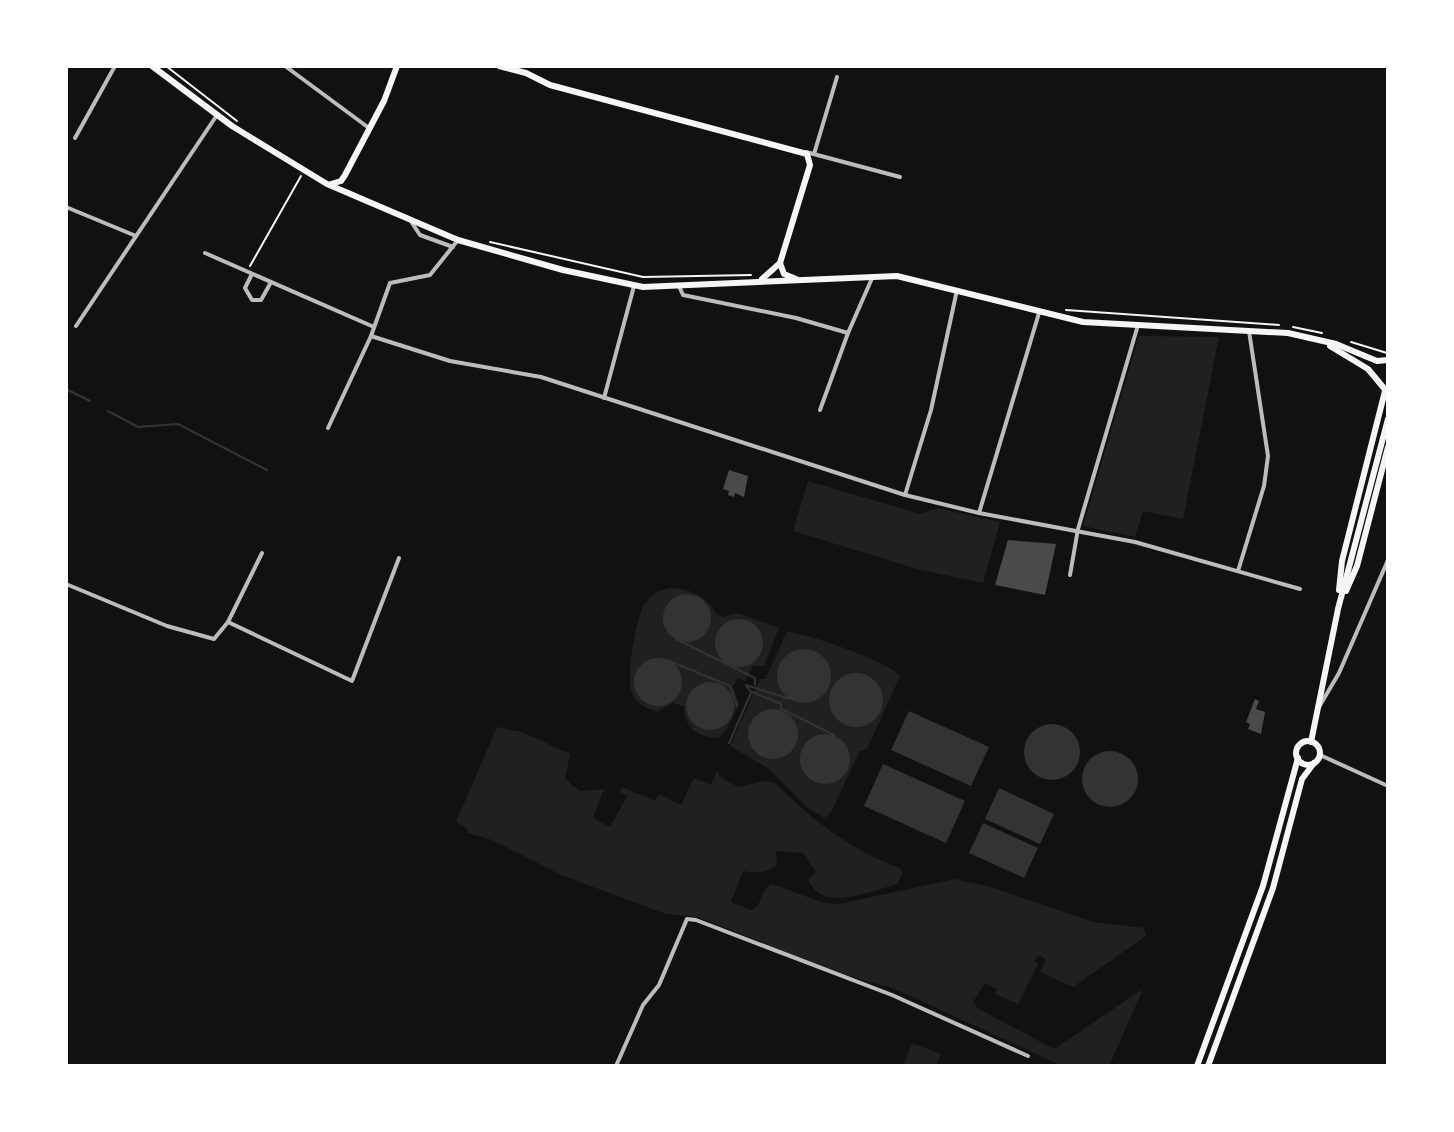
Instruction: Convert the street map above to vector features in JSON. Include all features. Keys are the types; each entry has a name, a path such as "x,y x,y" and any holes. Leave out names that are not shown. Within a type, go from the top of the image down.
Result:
{"main road":[{"path":"152,66 217,115 327,184 458,240 516,259 634,286 905,277 1083,322 1249,331 1319,340 1377,361 1388,360"},
{"path":"327,184 337,184 345,175 397,66"},
{"path":"499,66 526,73 550,85 803,151 810,165 780,263 766,277 751,282"},
{"path":"345,175 346,188 352,194"},
{"path":"780,263 784,274 801,280"},
{"path":"1319,340 1368,369 1387,392 1342,561 1338,609"},
{"path":"1379,381 1380,369 1388,360"},
{"path":"1311,742 1338,609 1388,419"},
{"path":"1338,609 1357,566 1388,447"},
{"path":"1208,1066 1273,888 1302,779 1320,755 1318,747 1311,742"},
{"path":"1197,1066 1263,886 1300,745 1311,742"},
{"path":"1298,758 1304,764 1314,763"}],"street":[{"path":"75,138 115,66"},
{"path":"285,66 369,128"},
{"path":"814,154 837,77"},
{"path":"76,326 217,115"},
{"path":"803,151 900,177"},
{"path":"810,165 815,159 826,157"},
{"path":"66,207 136,236"},
{"path":"411,221 420,235 453,247"},
{"path":"328,428 371,336 390,283 430,275 458,240"},
{"path":"205,253 251,276 374,327"},
{"path":"251,276 245,288 252,300 261,300 270,284"},
{"path":"820,410 873,276"},
{"path":"680,284 683,295 796,318 848,333"},
{"path":"604,398 634,286"},
{"path":"905,495 931,410 957,290"},
{"path":"979,513 1039,313"},
{"path":"1070,575 1078,529 1138,325"},
{"path":"1238,571 1264,486 1268,456 1249,331"},
{"path":"371,336 450,361 541,377 905,495 979,513 1078,529 1300,589"},
{"path":"66,584 204,639 219,637 262,553"},
{"path":"228,622 352,681 399,558"},
{"path":"1314,716 1339,673 1388,560"},
{"path":"1320,755 1388,786"},
{"path":"616,1066 643,1005 659,985 687,919 892,995 1028,1056"}],"path":[{"path":"166,66 243,125"},
{"path":"250,266 300,175 306,178"},
{"path":"482,239 570,263 643,277 755,275"},
{"path":"1063,310 1275,325 1326,335"},
{"path":"1341,339 1388,353"}],"shaded area":[{"path":"1139,336 1219,337 1183,519 1143,511 1135,537 1083,526"},
{"path":"808,481 920,514 937,508 1000,522 983,583 921,570 793,531"},
{"path":"670,588 697,595 723,617 738,613 779,628 764,666 753,666 745,681 738,678 733,686 739,704 726,731 718,738 693,730 686,719 684,706 673,703 657,712 639,703 632,693 631,663 641,612 649,598","holes":["683,595 699,597 710,624 700,637 687,641 674,637 664,624","761,633 762,649 753,662 731,666 715,649","654,658 669,661 682,680 678,695 666,704","714,682 727,690 710,730 695,725 698,684"]},
{"path":"687,594 704,601 711,618 704,635 687,642 670,635 663,618 670,601"},
{"path":"739,619 756,626 763,643 756,660 739,667 722,660 715,643 722,626"},
{"path":"787,632 847,649 894,670 900,676 867,749 860,751 830,814 824,818 807,807 769,769 730,746 760,679 765,679"},
{"path":"804,649 823,657 831,676 823,695 804,703 785,695 777,676 785,657"},
{"path":"658,658 675,665 682,682 675,699 658,706 641,699 634,682 641,665"},
{"path":"856,673 875,681 883,700 875,719 856,727 837,719 829,700 837,681"},
{"path":"710,682 727,689 734,706 727,723 710,730 693,723 686,706 693,689"},
{"path":"773,709 791,716 798,734 791,752 773,759 755,752 748,734 755,716"},
{"path":"909,711 989,747 971,786 891,750"},
{"path":"1052,724 1072,732 1080,752 1072,772 1052,780 1032,772 1024,752 1032,732"},
{"path":"497,727 522,732 570,754 565,779 580,791 604,789 593,818 610,827 627,796 620,792 622,787 655,801 659,794 681,805 694,778 711,785 717,771 720,777 738,787 765,781 775,783 833,833 864,852 900,868 903,873 897,884 861,895 835,898 815,890 808,879 816,872 803,853 776,851 777,865 773,868 761,872 743,871 731,902 751,910 772,884 824,903 839,904 955,879 994,888 1093,922 1144,928 1146,936 1073,987 1040,972 1046,959 1038,955 1035,961 1038,964 1018,1004 995,994 997,989 985,983 973,1002 977,1008 1054,1049 1143,989 1109,1066 1062,1066 895,989 837,972 698,917 666,914 561,875 492,840 468,833 466,827 456,822"},
{"path":"825,734 843,741 850,759 843,777 825,784 807,777 800,759 807,741"},
{"path":"1110,751 1130,759 1138,779 1130,799 1110,807 1090,799 1082,779 1090,759"},
{"path":"883,764 965,801 946,843 864,806"},
{"path":"999,788 1054,814 1040,844 985,819"},
{"path":"983,823 1038,848 1024,878 969,853"},
{"path":"912,1043 941,1054 936,1066 903,1066"}],"building":[{"path":"729,470 748,476 744,497 735,493 734,497 728,495 729,491 723,489"},
{"path":"1008,540 1056,544 1045,595 995,585"},
{"path":"1255,699 1259,701 1256,709 1265,712 1261,734 1248,729 1250,724 1246,722"}],"waterway":[{"path":"66,389 90,401"},
{"path":"108,411 138,427 178,424 267,470"},
{"path":"676,639 755,678 755,685"},
{"path":"667,660 730,686 737,706"},
{"path":"746,685 750,691 781,704 781,711"},
{"path":"746,685 790,699"},
{"path":"729,743 751,693"},
{"path":"782,709 834,735"}]}
